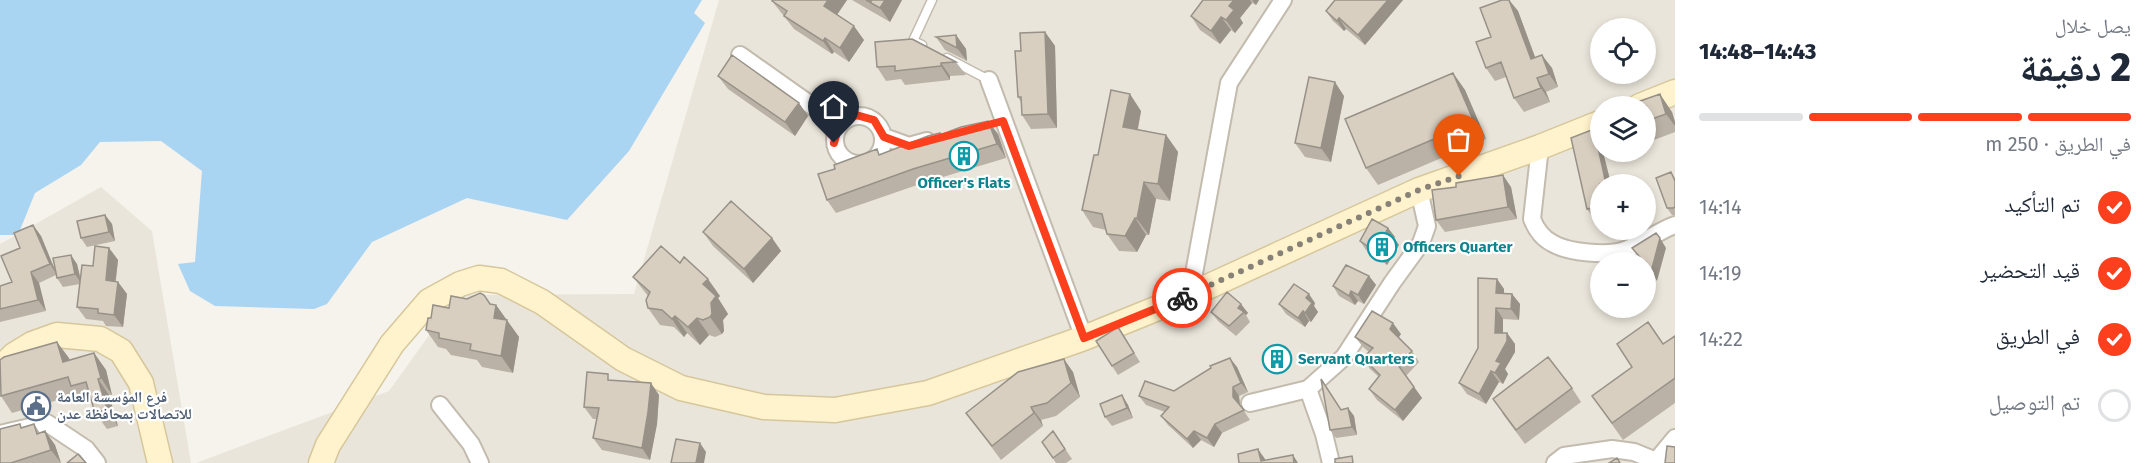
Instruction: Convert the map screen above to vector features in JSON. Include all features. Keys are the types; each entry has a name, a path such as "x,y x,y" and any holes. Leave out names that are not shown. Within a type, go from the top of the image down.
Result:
{"main road":[{"path":"1656,100 1675,92"},
{"path":"321,463 328,444 392,344 429,301 460,284 479,278 501,281 542,302 623,359 681,388 764,407 835,410 928,393 1084,338 1190,295 1419,190 1590,127"},
{"path":"0,369 32,344 57,334 100,339 121,351 141,383 160,463"}],"street":[{"path":"1190,295 1229,83 1283,0"},
{"path":"740,55 839,125"},
{"path":"989,80 998,122 1084,338"},
{"path":"884,137 879,156 862,165 843,160 834,143 839,125 856,115 874,120 884,137 909,146 940,138"},
{"path":"1540,147 1532,219 1536,229 1550,243 1561,248 1596,253 1624,251 1675,225"},
{"path":"1250,403 1308,389 1344,357 1421,243 1427,226 1419,190"},
{"path":"1308,389 1324,434 1331,463"},
{"path":"440,405 471,444 480,463"},
{"path":"0,434 47,423 86,448 97,463"},
{"path":"1555,463 1564,456 1612,449 1634,452 1656,462 1675,438"}],"lane":[{"path":"932,0 913,41 932,51"},
{"path":"942,55 989,80"}],"shaded area":[{"path":"719,0 1675,0 1675,463 196,463 389,391 458,295 634,294"},
{"path":"101,187 152,231 191,463 0,463 0,244"}],"water":[{"path":"0,0 702,0 694,13 705,23 629,151 567,220 467,198 372,242 327,304 314,309 215,306 190,291 178,264 195,262 202,171 161,141 100,142 81,165 35,193 18,235 0,235"}],"building":[{"path":"773,0 828,0 824,6 854,26 840,48 825,38 823,41 784,16 787,11"},
{"path":"866,0 885,0 880,8"},
{"path":"1203,0 1234,0 1229,6 1234,10 1226,20 1221,17 1211,31 1191,16"},
{"path":"1335,0 1388,0 1358,35 1339,18 1337,21 1326,11"},
{"path":"1502,0 1509,0 1531,59 1542,55 1549,74 1537,78 1541,88 1514,98 1501,62 1486,68 1476,42 1491,37 1480,8"},
{"path":"1045,32 1048,114 1022,115 1021,97 1018,97 1015,51 1021,51 1020,33"},
{"path":"956,35 957,48 936,37"},
{"path":"912,39 956,62 895,71 895,66 877,67 875,42"},
{"path":"732,55 799,103 785,122 718,76"},
{"path":"1453,73 1474,122 1366,168 1345,119"},
{"path":"1309,77 1335,82 1321,148 1295,143"},
{"path":"1111,90 1130,94 1123,127 1166,135 1158,184 1144,182 1137,219 1135,218 1125,236 1107,234 1102,214 1082,210 1094,155 1098,155"},
{"path":"1660,94 1666,114 1656,118 1656,96"},
{"path":"988,121 997,144 913,169 827,200 818,174 835,169 834,165 877,149 879,155 928,136 940,133 940,135"},
{"path":"1590,131 1590,162 1601,162 1604,174 1590,174 1590,208 1587,209 1571,138"},
{"path":"1671,172 1675,181 1675,207 1667,208 1656,178"},
{"path":"1503,175 1508,207 1436,220 1432,190 1456,187 1456,183"},
{"path":"731,201 772,238 744,269 703,232"},
{"path":"105,215 109,232 81,238 77,221"},
{"path":"1372,219 1388,228 1386,232 1392,236 1381,255 1360,241"},
{"path":"33,225 50,264 31,272 38,300 0,309 0,286 12,282 1,256 20,248 14,233"},
{"path":"1656,233 1660,238 1656,253 1635,252 1632,248 1645,240 1656,240"},
{"path":"95,246 109,248 106,280 118,282 114,315 98,313 98,309 77,307 82,265 93,266"},
{"path":"661,246 680,263 684,257 708,279 703,284 716,296 711,303 710,317 703,320 697,318 688,327 675,316 672,319 662,310 648,308 646,300 650,292 633,277"},
{"path":"71,255 75,274 57,278 53,258"},
{"path":"1346,265 1369,276 1358,295 1351,291 1349,296 1333,286"},
{"path":"1478,278 1497,279 1496,293 1512,294 1511,309 1496,308 1495,333 1507,333 1507,341 1496,361 1501,363 1495,373 1491,371 1479,394 1459,383 1478,348"},
{"path":"1294,284 1309,294 1306,298 1312,303 1298,318 1279,304"},
{"path":"1227,292 1241,304 1238,308 1244,312 1229,326 1211,312"},
{"path":"480,293 490,304 496,305 494,318 507,320 501,356 470,350 471,344 439,338 439,333 426,330 433,305 449,308 451,296 467,299"},
{"path":"1372,311 1393,323 1390,329 1412,351 1398,365 1414,387 1395,410 1369,389 1380,375 1363,358 1373,348 1355,337"},
{"path":"1648,322 1663,344 1675,336 1675,378 1612,423 1592,396 1632,367 1617,344"},
{"path":"1118,327 1134,353 1112,366 1096,341"},
{"path":"57,342 63,362 94,353 101,378 98,379 107,409 95,413 86,382 71,386 68,377 1,396 0,360"},
{"path":"1548,357 1572,388 1516,430 1493,399"},
{"path":"1230,358 1241,383 1233,387 1233,397 1244,410 1215,424 1207,438 1194,431 1187,439 1161,416 1169,407 1139,396 1145,381 1174,391 1211,368 1210,366"},
{"path":"1064,359 1071,383 1047,403 1031,407 1034,413 992,446 966,413 1018,372"},
{"path":"587,372 608,374 608,380 651,383 642,448 593,438 599,408 584,407"},
{"path":"1321,379 1341,410 1348,408 1352,427 1330,430"},
{"path":"1122,395 1127,408 1105,417 1100,404"},
{"path":"20,424 21,428 34,424 37,434 45,431 51,450 11,463 0,463 0,429"},
{"path":"1053,431 1065,449 1053,458 1042,442"},
{"path":"676,439 700,443 696,463 671,463"},
{"path":"1667,446 1675,447 1675,463 1665,463"},
{"path":"1258,449 1261,461 1293,455 1294,463 1239,463 1238,454"},
{"path":"78,454 86,463 67,463"},
{"path":"1352,456 1353,463 1335,463 1335,459"},
{"path":"1617,458 1620,463 1609,463"}],"way so far":[{"path":"1182,298 1419,190 1459,176"}],"place":[{"name":"Officer's Flats","path":"964,156"},
{"name":"Officers Quarter","path":"1382,247"},
{"name":"Servant Quarters","path":"1277,359"},
{"name":"فرع المؤسسة العامة للاتصالات بمحافظة عدن","path":"36,406"}],"route":[{"path":"834,143 839,125 856,115 874,120 884,137 909,146 1003,121 1084,338 1182,298"}]}
